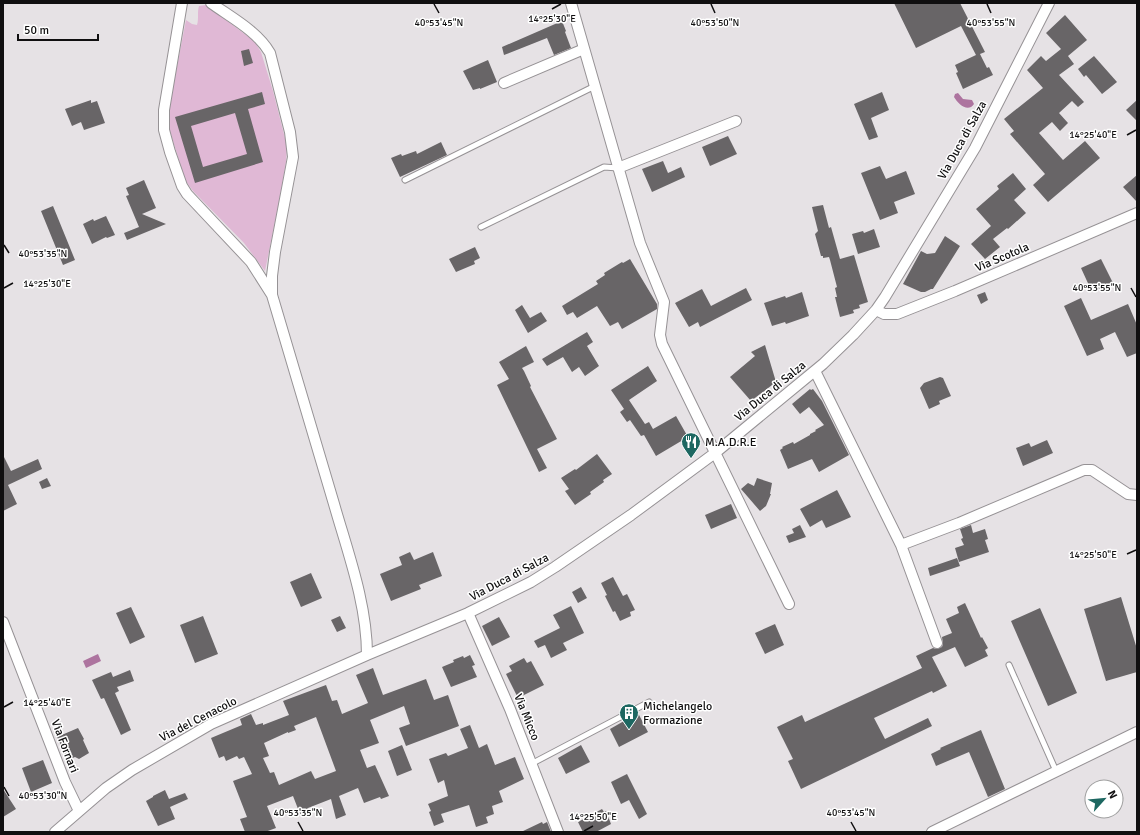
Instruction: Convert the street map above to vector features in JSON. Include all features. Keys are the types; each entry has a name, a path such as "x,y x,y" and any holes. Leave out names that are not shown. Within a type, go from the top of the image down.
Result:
{"street":[{"path":"182,3 164,110 164,130 170,152 182,186 187,194 251,262 272,295 363,608 367,655"},
{"path":"211,3 257,36 270,53 290,132 293,157 275,252 272,276 272,295"},
{"path":"571,3 640,243 664,302 660,335 662,344 789,604"},
{"name":"Via Duca di Salza","path":"367,655 468,614 531,582 555,567 631,515 715,454 840,349 876,310 975,148 1049,3"},
{"path":"504,83 584,49"},
{"path":"618,168 736,121"},
{"name":"Via Scotola","path":"876,310 884,314 897,314 955,291 1137,213"},
{"path":"815,371 901,545 937,643"},
{"path":"901,545 959,523 1084,470 1092,470 1128,494 1137,495"},
{"name":"Via Micco","path":"468,614 510,709 558,832"},
{"name":"Via Fornari","path":"3,622 65,782 79,811"},
{"name":"Via del Cenacolo","path":"55,832 106,788 132,770 211,724 367,655"},
{"path":"932,832 1056,770 1137,732"}],"lane":[{"path":"404,180 595,86"},
{"path":"482,227 604,167 618,168"},
{"path":"1009,665 1056,770"},
{"path":"531,764 649,702"}],"shaded area":[{"path":"206,5 254,41 261,52 287,146 286,162 279,202 265,271 244,243 193,191 185,180 169,128 168,113 186,20 197,25 199,6"},
{"path":"958,93 963,99 972,100 974,104 972,107 966,108 958,102 954,97 955,94"},
{"path":"98,654 101,661 86,668 83,661"}],"building":[{"path":"894,3 960,3 985,52 980,54 987,68 989,67 993,75 963,89 956,73 958,72 955,65 976,55 961,26 916,48"},
{"path":"1065,15 1087,40 1068,56 1074,64 1059,75 1084,102 1078,107 1072,101 1059,113 1068,123 1060,131 1052,122 1039,133 1063,160 1085,141 1100,158 1048,202 1033,185 1045,174 1010,134 1014,131 1004,119 1043,88 1027,70 1041,56 1046,61 1061,49 1046,33"},
{"path":"562,21 571,48 554,55 547,38 504,55 502,47"},
{"path":"249,49 253,63 244,66 241,51"},
{"path":"1094,56 1117,82 1102,94 1086,75 1084,77 1078,69"},
{"path":"488,60 497,82 480,89 473,90 463,71"},
{"path":"262,92 265,104 248,109 263,162 195,183 175,117","holes":["235,113 247,154 203,167 191,126"]},
{"path":"882,92 889,110 871,118 878,137 869,140 854,104"},
{"path":"91,100 91,103 97,101 105,123 84,130 81,122 72,126 65,109"},
{"path":"1137,100 1137,121 1126,110"},
{"path":"728,136 737,154 710,166 702,147"},
{"path":"441,142 447,155 400,177 391,158 416,151 417,154"},
{"path":"663,161 668,173 681,167 685,177 652,192 642,169"},
{"path":"880,166 886,179 906,171 915,194 894,202 898,213 880,220 861,173"},
{"path":"1013,173 1026,189 1014,200 1026,213 1008,229 1007,228 993,239 1000,247 985,259 971,244 991,226 976,209 999,189 997,186"},
{"path":"1137,175 1137,202 1123,187"},
{"path":"144,180 156,208 142,214 166,224 127,240 124,233 139,227 126,196 129,195 126,188"},
{"path":"823,205 840,259 854,255 868,302 859,305 860,308 853,310 854,313 840,317 835,297 837,297 835,288 837,287 830,260 829,257 823,258 823,256 821,256 815,234 818,231 812,207"},
{"path":"53,206 75,260 63,265 41,211"},
{"path":"106,216 115,235 106,237 92,244 83,224 93,219 94,221"},
{"path":"874,229 880,247 858,254 852,234 863,231 864,233"},
{"path":"945,236 960,246 933,289 921,292 903,284 921,251 927,254 935,253"},
{"path":"475,247 480,258 474,261 475,264 456,272 449,259"},
{"path":"630,259 657,304 657,309 622,329 618,322 610,326 597,306 577,318 573,312 567,315 562,306 598,284 596,281 605,275 604,273"},
{"path":"1101,259 1113,283 1092,292 1081,268"},
{"path":"746,288 752,300 700,327 698,322 689,327 675,303 702,289 711,306"},
{"path":"802,292 809,316 786,324 785,322 772,326 764,303 785,296 786,298"},
{"path":"985,292 988,300 981,304 977,295"},
{"path":"1081,298 1091,320 1128,304 1137,325 1137,353 1127,357 1115,332 1100,339 1104,349 1087,356 1064,306"},
{"path":"522,305 530,318 541,312 547,321 528,333 515,310"},
{"path":"587,332 593,342 587,346 599,366 585,376 579,367 572,372 563,357 547,366 542,359"},
{"path":"765,345 776,382 751,401 730,377 755,356 751,352"},
{"path":"526,346 534,362 522,368 531,386 530,387 557,439 537,449 547,468 539,472 497,385 509,379 499,362"},
{"path":"648,366 657,381 629,400 645,424 649,422 653,429 676,416 688,437 656,456 644,435 641,436 630,420 627,422 620,412 624,409 611,390"},
{"path":"940,377 943,378 951,396 939,401 940,404 929,409 920,388 924,383"},
{"path":"810,389 813,389 822,401 849,455 819,472 812,459 788,469 780,450 783,448 782,447 793,442 794,444 810,435 824,425 809,407 800,414 792,404"},
{"path":"1047,440 1053,453 1023,466 1016,448 1029,443 1031,447"},
{"path":"597,454 612,474 590,492 591,494 575,505 565,491 569,489 561,478 575,469 576,470"},
{"path":"3,455 11,471 38,459 42,469 8,485 17,504 3,511"},
{"path":"47,478 51,486 42,489 39,482"},
{"path":"757,478 772,483 771,494 766,506 760,511 741,489 748,483 754,486"},
{"path":"837,490 851,517 826,528 822,520 810,527 800,509"},
{"path":"731,504 737,518 711,529 705,515"},
{"path":"800,525 806,537 789,543 786,536 794,533 792,529"},
{"path":"971,525 973,533 985,529 988,539 985,540 989,552 959,562 955,548 964,545 961,539 963,538 960,529"},
{"path":"410,552 414,560 433,552 442,576 419,585 421,589 391,601 380,574 402,565 399,557"},
{"path":"957,558 960,566 930,576 928,568"},
{"path":"311,573 322,598 301,607 290,582"},
{"path":"613,577 623,596 627,594 635,610 630,612 631,616 620,621 615,611 613,612 605,596 607,595 601,583"},
{"path":"581,587 587,598 578,603 572,592"},
{"path":"1121,597 1137,649 1137,672 1106,681 1084,609"},
{"path":"965,603 981,638 982,637 988,648 985,650 988,656 965,667 955,647 932,657 947,686 933,693 932,691 874,718 885,739 928,718 932,726 801,789 788,761 793,759 777,727 802,715 805,722 922,668 916,656 933,648 936,649 942,647 942,637 952,633 946,619 959,613 957,607"},
{"path":"571,606 584,633 563,643 567,650 551,658 545,645 538,648 534,641 560,628 553,615"},
{"path":"131,607 145,637 130,644 116,613"},
{"path":"1040,608 1077,693 1048,706 1011,621"},
{"path":"203,616 218,654 195,663 180,625"},
{"path":"340,616 346,628 337,632 331,620"},
{"path":"499,617 510,637 492,646 482,626"},
{"path":"775,624 784,645 765,654 755,633"},
{"path":"470,655 475,665 472,666 477,677 451,687 442,667 454,662 453,660"},
{"path":"524,658 527,663 531,661 544,685 518,698 506,674 512,671 509,666"},
{"path":"373,668 383,695 426,679 434,700 448,695 459,726 406,746 399,728 410,724 404,706 370,720 379,743 360,750 367,768 375,765 389,796 381,799 380,797 364,803 358,788 339,796 346,815 336,819 331,799 308,808 309,811 300,814 293,796 267,806 276,828 265,832 245,832 240,819 247,817 233,781 252,774 244,757 239,759 237,756 226,761 224,756 219,758 211,738 242,725 240,719 251,714 256,725 263,723 263,725 289,715 283,701 326,685 332,701 337,700 342,714 368,703 356,675","holes":["316,717 336,771 315,779 311,771 279,785 274,772 270,773 263,758 269,756 264,743 296,730 294,726"]},
{"path":"130,670 134,681 117,687 119,691 115,693 131,730 121,735 104,698 101,699 92,680 111,672 113,677"},
{"name":"Michelangelo Formazione","path":"638,713 648,732 619,747 610,729"},
{"path":"470,725 479,748 487,744 495,765 515,757 524,779 499,791 503,802 492,806 494,814 486,817 488,823 476,827 469,805 441,814 444,822 434,826 428,804 448,796 444,780 438,783 429,759 446,753 448,756 468,748 460,729"},
{"path":"78,728 89,753 79,759 75,757 68,760 57,737"},
{"path":"981,730 1005,789 988,797 969,752 936,766 931,754 941,749 940,748"},
{"path":"402,745 412,770 397,776 388,751"},
{"path":"581,745 590,762 566,774 558,758"},
{"path":"43,760 52,783 31,792 22,768"},
{"path":"627,774 647,814 639,819 629,800 621,804 611,782"},
{"path":"3,789 16,809 3,817"},
{"path":"165,790 169,799 185,793 188,799 170,807 175,819 158,826 146,801"},
{"path":"602,809 604,812 606,811 611,824 596,832 583,832 578,822"},
{"path":"542,822 543,824 547,822 551,832 521,832"}],"place":[{"name":"M.A.D.R.E","path":"691,459"},
{"name":"Michelangelo Formazione","path":"629,730"}]}
